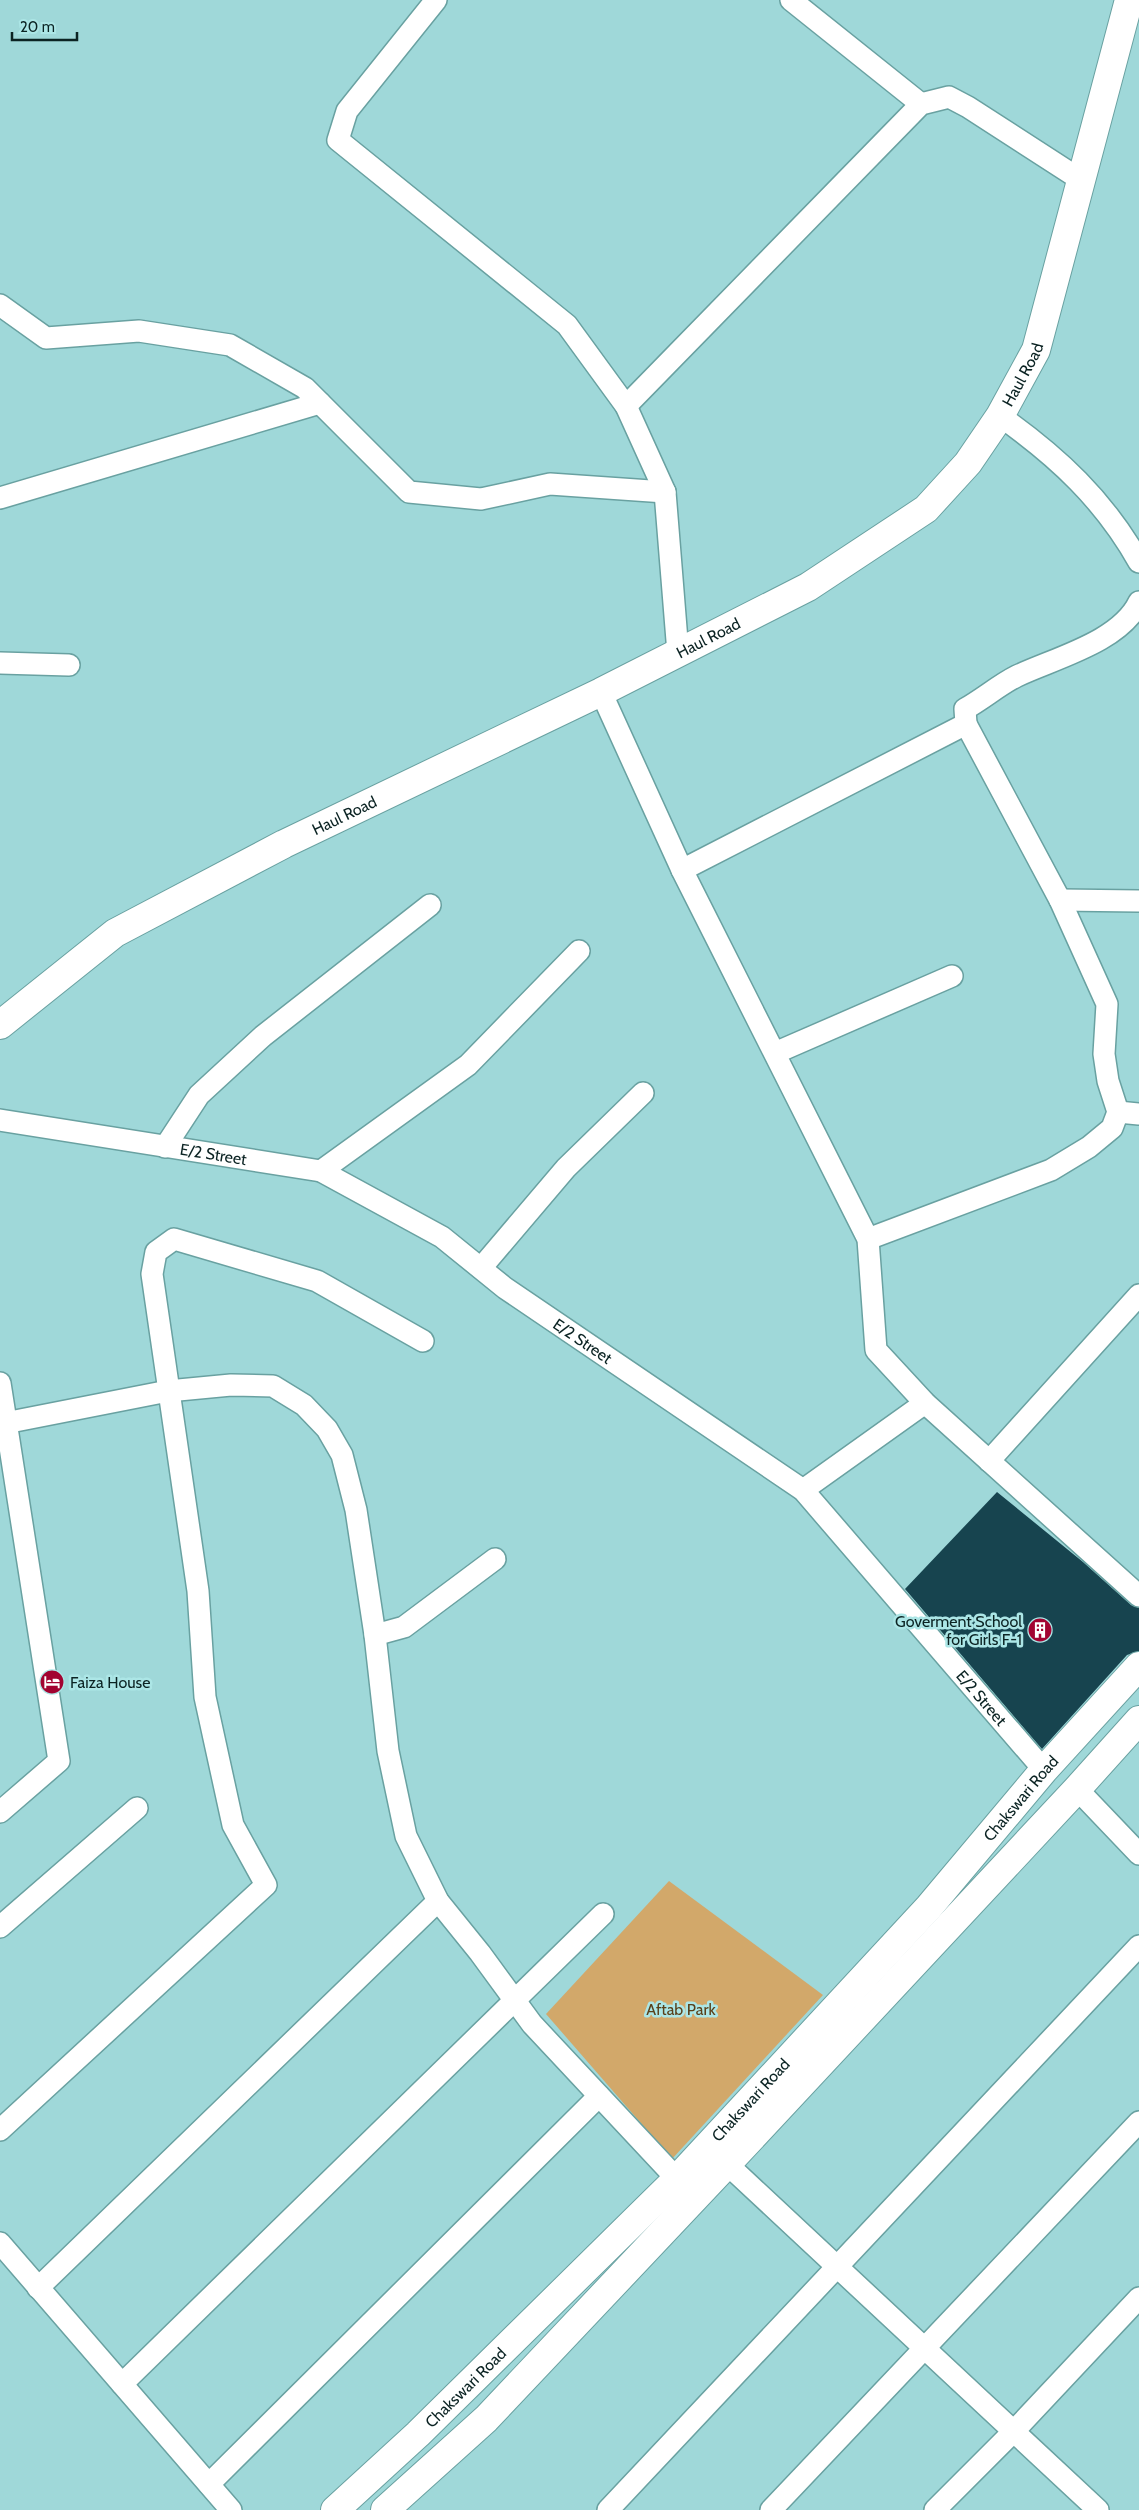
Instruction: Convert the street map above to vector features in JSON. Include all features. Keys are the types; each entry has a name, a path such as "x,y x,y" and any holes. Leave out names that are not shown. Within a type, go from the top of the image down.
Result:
{"main road":[{"name":"Haul Road","path":"0,1025 115,933 284,844 601,692 808,587 926,509 968,463 1000,416 1036,350 1130,0"},
{"name":"Chakswari Road","path":"335,2510 418,2434 677,2179 929,1907 1044,1770 1139,1666"},
{"name":"Chakswari Road","path":"389,2509 486,2418 1077,1790 1139,1720"}],"street":[{"path":"434,0 347,111 338,140 567,325 626,406 665,492 678,653"},
{"path":"798,1 921,104"},
{"path":"626,406 921,104 949,97 968,106 1081,180"},
{"path":"0,305 46,338 139,331 230,345 305,388 409,492 481,499 550,484 665,492"},
{"path":"0,498 320,403"},
{"path":"1000,416 1042,446 1079,481 1121,530 1139,562"},
{"path":"868,1239 1051,1170 1089,1147 1129,1113 1108,1081 1104,1054 1107,1004 1060,900 966,724 965,709 1015,677 1112,633 1135,612 1139,602"},
{"path":"0,663 69,665"},
{"path":"601,692 682,870 868,1239 876,1350 925,1403 1139,1596"},
{"path":"682,870 966,724"},
{"path":"1060,900 1139,901"},
{"path":"165,1147 199,1096 263,1036 430,905"},
{"path":"321,1171 468,1065 579,951"},
{"path":"775,1053 952,976"},
{"path":"481,1268 566,1168 643,1093"},
{"name":"E/2 Street","path":"0,1120 321,1171 442,1237 505,1288 803,1490 1044,1770"},
{"path":"0,2130 266,1885 233,1825 205,1697 198,1591 152,1274 156,1252 174,1239 317,1281 423,1341"},
{"path":"989,1461 1139,1295"},
{"path":"0,1383 59,1761 0,1812"},
{"path":"5,1423 168,1391 231,1384 273,1386 304,1405 327,1429 342,1455 351,1492 375,1635 388,1751 406,1836 438,1901 480,1953 532,2024 677,2179"},
{"path":"803,1490 925,1403"},
{"path":"375,1635 404,1627 495,1559"},
{"path":"1077,1790 1139,1854"},
{"path":"0,1927 137,1808"},
{"path":"38,2288 438,1901"},
{"path":"122,2384 603,1914"},
{"path":"608,2510 1139,1946"},
{"path":"209,2484 599,2096"},
{"path":"770,2510 1139,2122"},
{"path":"727,2164 1098,2510"},
{"path":"0,2242 231,2510"},
{"path":"934,2510 1014,2431 1139,2298"}],"green space":[{"name":"Aftab Park","path":"669,1881 823,1995 672,2159 546,2014"}],"building":[{"name":"Goverment School for Girls F-1","path":"997,1492 1083,1562 1131,1605 1139,1608 1139,1651 1127,1655 1042,1749 905,1589"}],"place":[{"name":"Goverment School for Girls F-1","path":"1040,1630"},
{"name":"Faiza House","path":"52,1682"}]}
